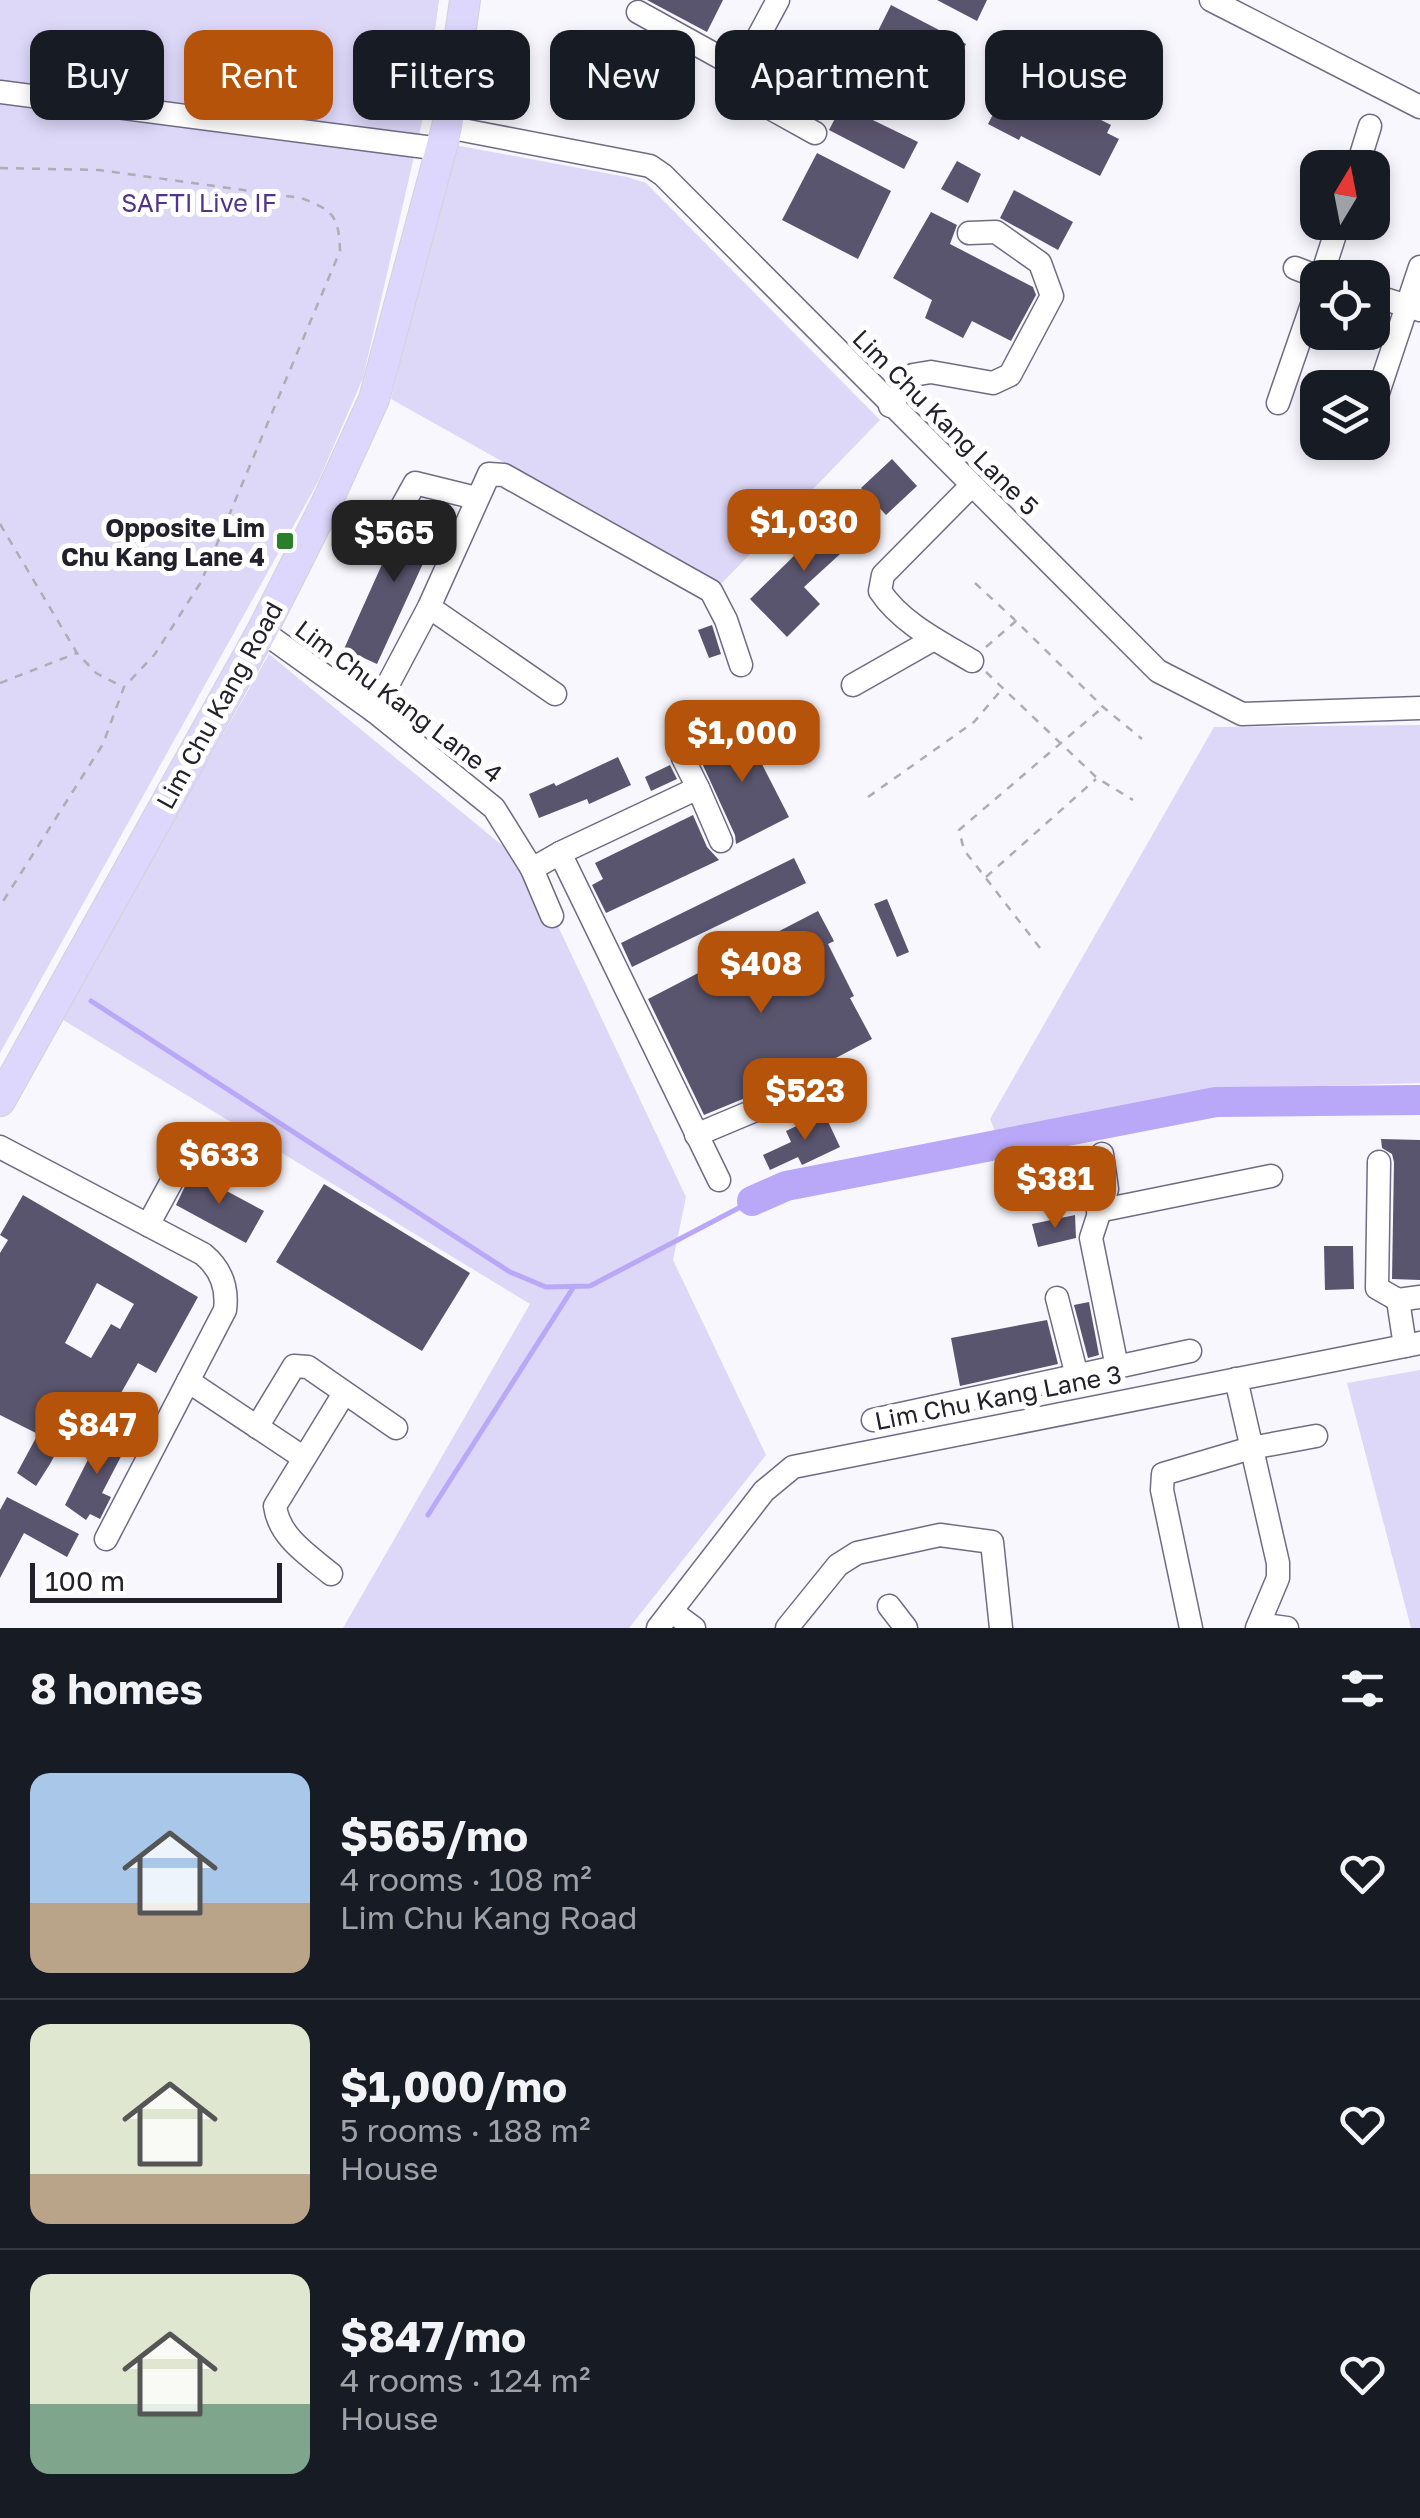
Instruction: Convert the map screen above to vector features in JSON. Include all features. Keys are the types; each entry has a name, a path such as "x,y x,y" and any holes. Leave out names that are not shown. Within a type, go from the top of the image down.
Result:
{"main road":[{"name":"Lim Chu Kang Road","path":"0,1101 262,631 328,502 374,399 443,138 466,0"}],"street":[{"path":"762,30 778,0"},
{"path":"1211,0 1420,106"},
{"path":"638,12 715,54"},
{"name":"Lim Chu Kang Lane 5","path":"0,92 443,138 650,166 1158,671 1242,714 1420,708"},
{"path":"792,120 815,133"},
{"path":"1363,150 1370,126"},
{"path":"890,406 913,375 932,372 993,382 1010,375 1052,296 1040,264 996,232 969,233"},
{"path":"1388,370 1414,308 1420,267"},
{"path":"1295,268 1300,270"},
{"path":"1390,301 1414,308"},
{"path":"1278,403 1300,340"},
{"path":"374,711 429,607 489,474 504,475 711,590 726,620 740,665"},
{"path":"384,537 415,483 476,498"},
{"path":"971,486 883,574 880,592 890,606 972,661"},
{"path":"429,607 554,694"},
{"name":"Lim Chu Kang Lane 4","path":"262,631 374,711 494,808 532,869 552,916"},
{"path":"853,684 934,639"},
{"path":"684,758 721,841"},
{"path":"532,869 698,788"},
{"path":"560,853 719,1180"},
{"path":"696,1136 837,1076"},
{"path":"0,1147 203,1254 215,1264 226,1297 225,1310 106,1539"},
{"path":"1102,1154 1107,1188 1092,1238 1117,1367"},
{"path":"1379,1162 1377,1288 1409,1299 1412,1344"},
{"path":"1098,1211 1271,1176"},
{"path":"148,1226 173,1180"},
{"path":"1057,1298 1077,1376"},
{"name":"Lim Chu Kang Lane 3","path":"665,1620 764,1491 793,1468 1412,1344"},
{"path":"873,1420 1190,1350"},
{"path":"257,1427 294,1366 308,1367 343,1395 396,1428"},
{"path":"1236,1379 1278,1563 1278,1578 1258,1626 1287,1628"},
{"path":"188,1381 304,1458"},
{"path":"1042,1383 1048,1415"},
{"path":"331,1574 289,1538 277,1519 275,1506 343,1395"},
{"path":"1191,1628 1162,1478 1166,1472 1252,1448 1316,1436"},
{"path":"787,1628 838,1565 857,1553 940,1536 992,1542 1001,1628"},
{"path":"889,1606 906,1628"},
{"path":"665,1620 694,1628"}],"path":[{"path":"0,168 99,170 301,198 333,214 339,229 340,251 201,582 155,654 124,688 103,744 0,906"},
{"path":"0,524 77,653 96,673 124,688"},
{"path":"975,583 1142,739"},
{"path":"1016,621 972,661 1097,778 1133,800"},
{"path":"0,683 77,653"},
{"path":"868,797 974,722 1004,687"},
{"path":"1040,948 964,850 959,830 1104,707"},
{"path":"986,878 1097,778"}],"green space":[{"name":"SAFTI Live IF","path":"0,0 439,0 435,30 353,30 353,120 422,120 363,378 319,480 0,1053"},
{"path":"455,145 646,183 880,420 721,584 391,399"},
{"path":"269,654 531,869 686,1197 673,1260 766,1455 629,1628 343,1628 530,1304 60,1018"},
{"path":"1420,725 1420,1083 1221,1089 995,1131 990,1119 1214,727"},
{"path":"1420,1370 1420,1628 1411,1628 1347,1383"}],"building":[{"path":"647,0 723,0 707,32"},
{"path":"937,0 987,0 977,21"},
{"path":"891,5 939,30 878,30"},
{"path":"834,120 873,120 918,142 904,169 829,130"},
{"path":"990,120 1101,120 1111,125 1107,133 1119,139 1100,176 1021,136 1019,140 988,124"},
{"path":"817,153 891,191 858,259 782,220"},
{"path":"957,161 981,174 968,203 941,189"},
{"path":"1014,190 1073,222 1058,250 1000,218"},
{"path":"931,212 957,225 950,244 1033,287 1036,295 1011,341 972,321 963,338 925,318 932,300 893,278"},
{"path":"892,459 917,486 886,515 861,488"},
{"path":"423,501 447,511 377,664 344,649 388,551 398,544"},
{"path":"838,509 862,534 804,587 820,604 787,637 750,599"},
{"path":"712,625 721,654 709,658 698,630"},
{"path":"743,727 789,817 736,844 696,750"},
{"path":"618,757 631,785 589,804 587,799 539,818 529,794"},
{"path":"670,765 677,779 651,791 645,777"},
{"path":"693,815 707,847 719,860 606,913 592,885 603,879 595,863"},
{"path":"794,858 806,883 632,967 621,943"},
{"path":"887,899 909,952 897,957 874,904"},
{"path":"818,911 834,941 828,944 854,996 850,998 872,1039 813,1070 704,1115 648,999"},
{"path":"824,1113 840,1147 802,1165 798,1157 770,1170 763,1155 791,1142 786,1131"},
{"path":"1381,1139 1420,1140 1420,1280 1392,1279 1394,1162 1392,1154 1382,1148"},
{"path":"180,1166 264,1211 246,1243 176,1205 188,1180"},
{"path":"324,1184 470,1273 422,1351 276,1262"},
{"path":"23,1195 198,1297 156,1373 138,1363 112,1409 87,1395 36,1486 17,1473 38,1434 0,1415 0,1253 8,1240 0,1235","holes":["97,1283 134,1304 120,1329 111,1324 91,1358 65,1343"]},
{"path":"1075,1215 1076,1238 1038,1247 1032,1224"},
{"path":"1324,1246 1353,1246 1354,1289 1325,1290"},
{"path":"1089,1302 1099,1355 1088,1358 1074,1305"},
{"path":"1047,1320 1058,1364 960,1386 951,1338"},
{"path":"103,1430 128,1443 102,1493 111,1497 100,1519 90,1514 86,1520 65,1505"},
{"path":"7,1497 79,1534 67,1557 24,1533 0,1578 0,1510"}],"waterway":[{"path":"91,1001 510,1272 546,1287 590,1286 752,1201"},
{"path":"752,1201 786,1186 1216,1102 1420,1100"},
{"path":"428,1515 573,1288"}],"place":[{"name":"Opposite Lim Chu Kang Lane 4","path":"285,541"}]}
